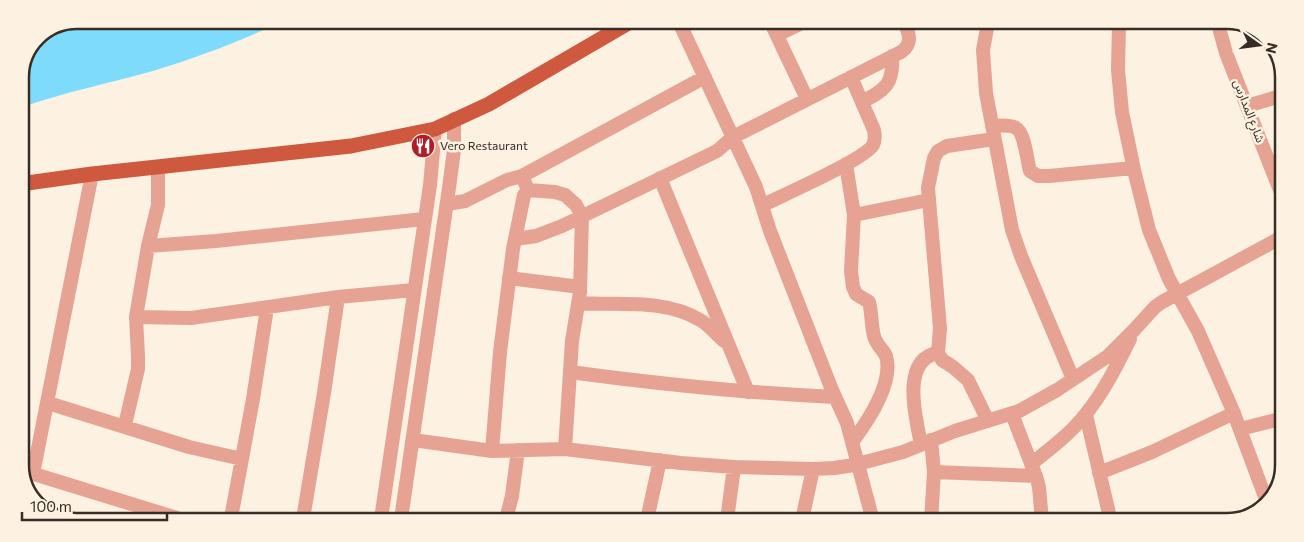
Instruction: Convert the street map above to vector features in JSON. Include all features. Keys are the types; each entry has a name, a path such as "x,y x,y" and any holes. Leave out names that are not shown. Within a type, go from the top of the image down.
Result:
{"main road":[{"path":"29,183 158,166 351,146 435,129 489,104 618,29"}],"street":[{"path":"682,29 763,205 770,232 847,423 871,513"},
{"path":"774,29 807,100"},
{"path":"515,239 536,236 551,231 717,151 733,137 906,49 909,36 907,29"},
{"path":"987,29 983,50 984,69 993,132 1012,230 1073,380"},
{"path":"1119,29 1120,92 1133,168 1149,230 1169,279 1198,330 1234,413 1264,495"},
{"name":"شارع المدارس","path":"1219,29 1226,54 1275,178"},
{"path":"862,102 880,92 888,84 891,74 892,56"},
{"path":"447,204 465,201 507,180 522,176 705,77"},
{"path":"763,205 846,164 869,149 874,141 874,130 852,77"},
{"path":"1247,106 1275,98"},
{"path":"402,513 447,204 454,150 454,119"},
{"path":"988,421 968,380 942,360 938,353 940,328 929,200 930,173 938,151 947,146 1013,127 1022,136 1030,171 1038,176 1133,168"},
{"path":"382,513 424,220 435,129"},
{"path":"846,164 854,215 851,271 853,287 856,294 869,302 876,343 885,354 887,364 884,385 875,406 853,441"},
{"path":"125,426 138,369 136,317 148,246 158,205 158,166"},
{"path":"29,465 48,403 92,174"},
{"path":"522,176 528,190"},
{"path":"660,178 748,392"},
{"path":"528,190 555,192 565,195 576,205 582,216 580,288 572,342 565,449"},
{"path":"492,450 500,352 509,278 524,195 528,190"},
{"path":"854,215 929,200"},
{"path":"148,246 424,220"},
{"path":"413,440 492,450 565,449 734,467 813,469 859,464 903,452 926,442 1019,411 1073,380 1108,356 1155,307 1275,241"},
{"path":"509,278 580,288"},
{"path":"136,317 190,318 338,297 414,290"},
{"path":"304,513 338,297"},
{"path":"578,302 649,304 674,310 701,320 728,343"},
{"path":"232,513 267,308"},
{"path":"934,472 1034,470 1086,415 1112,374 1134,330"},
{"path":"931,513 934,472 913,405 914,380 923,360 931,354 938,353"},
{"path":"570,372 642,382 748,392 836,397"},
{"path":"48,403 189,446 242,460"},
{"path":"1098,472 1152,452 1234,413"},
{"path":"1012,414 1034,470 1039,488 1041,513"},
{"path":"1086,415 1109,513"},
{"path":"1240,429 1275,420"},
{"path":"508,513 512,496 518,450"},
{"path":"649,513 660,460"},
{"path":"729,513 734,467"},
{"path":"804,513 813,469"},
{"path":"30,473 161,513"}],"water":[{"path":"71,29 265,29 221,48 172,65 29,105 30,65 45,41 62,31"}],"place":[{"name":"Vero Restaurant","path":"423,146"}]}
